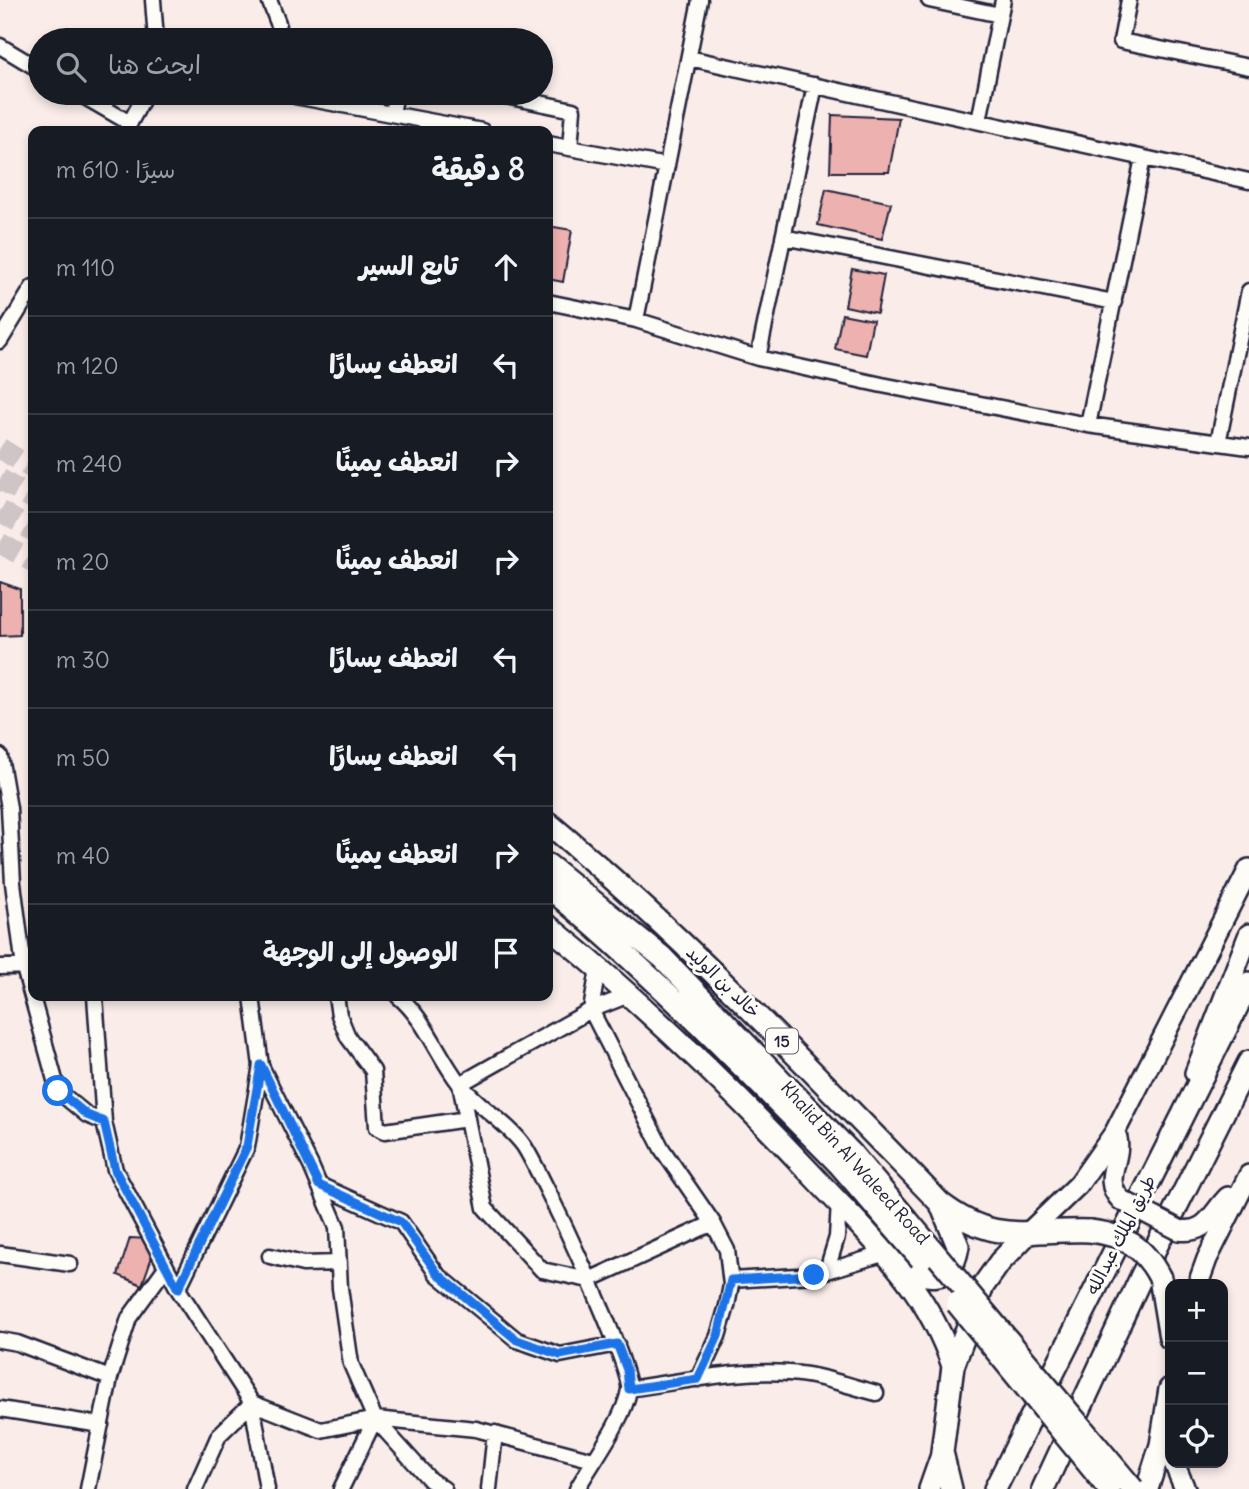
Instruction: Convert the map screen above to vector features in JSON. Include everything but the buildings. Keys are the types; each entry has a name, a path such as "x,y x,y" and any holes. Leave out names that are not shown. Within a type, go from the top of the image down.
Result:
{"highway":[{"name":"خالد بن الوليد","path":"553,827 614,878 723,980 940,1203 962,1220 987,1231 1026,1235 1090,1231 1112,1234 1132,1244 1149,1258 1160,1278 1165,1308"},
{"name":"Khalid Bin Al Waleed Road","path":"553,869 662,957 844,1158 1133,1489"},
{"name":"Khalid Bin Al Waleed Road","path":"553,891 590,922 844,1158 928,1267 1109,1489"},
{"path":"553,930 629,995 765,1124 839,1203 916,1289 941,1331 953,1366"},
{"name":"طريق الملك عبدالله","path":"995,1489 1249,983"},
{"name":"طريق الملك عبدالله","path":"1043,1489 1142,1275 1249,1062"},
{"name":"15","path":"891,1260 923,1276 940,1276 951,1267 958,1246 940,1203"},
{"path":"951,1489 942,1452 953,1366 983,1286 1000,1262 1026,1235"},
{"path":"1147,1489 1165,1441"}],"main road":[{"path":"1026,1235 1079,1185 1115,1132 1249,869"},
{"path":"1167,1145 1249,933"},
{"path":"1115,1132 1119,1150 1111,1178 1114,1190 1121,1200 1179,1230 1192,1231 1206,1227 1222,1204 1245,1182"},
{"path":"1200,1279 1245,1182"},
{"path":"929,1489 942,1452"},
{"path":"1176,1468 1185,1489"}],"street":[{"path":"153,0 155,28"},
{"path":"269,0 278,23"},
{"path":"636,320 700,0"},
{"path":"929,0 1002,7 979,121"},
{"path":"1129,0 1121,41 1249,67"},
{"path":"0,46 28,63"},
{"path":"689,58 1249,181"},
{"path":"758,358 815,85"},
{"path":"96,105 127,126"},
{"path":"129,126 140,105"},
{"path":"344,105 456,126"},
{"path":"392,114 394,105"},
{"path":"549,105 573,110 570,148"},
{"path":"553,145 667,166"},
{"path":"1088,425 1143,158"},
{"path":"783,237 1114,302"},
{"path":"1218,443 1249,291"},
{"path":"0,341 28,295"},
{"path":"553,303 636,320 758,358 1088,425 1249,447"},
{"path":"0,756 9,808 13,883 28,962"},
{"path":"0,967 28,967"},
{"path":"598,969 591,1010 662,1149 713,1223 727,1250 731,1280 718,1336 698,1379"},
{"path":"460,1084 591,1010 629,995"},
{"path":"37,1001 58,1091 87,1115 104,1122"},
{"path":"95,1001 104,1122 115,1170 178,1289 252,1403 267,1489"},
{"path":"178,1289 247,1146 261,1065 253,1001"},
{"path":"337,1001 348,1037 373,1071 377,1128 385,1131 467,1119"},
{"path":"404,1001 414,1010 460,1084 523,1145 589,1280 627,1370 629,1389 621,1411 577,1489"},
{"path":"261,1065 337,1227 338,1263 351,1364 375,1419 430,1480 444,1489"},
{"path":"460,1084 485,1208 542,1270 589,1280 713,1223"},
{"path":"319,1185 401,1222 438,1274 517,1340 560,1355 617,1344"},
{"path":"827,1270 837,1237 839,1203"},
{"path":"0,1254 71,1264"},
{"path":"270,1256 303,1264 338,1263"},
{"path":"731,1280 779,1279 891,1260"},
{"path":"89,1489 110,1378 129,1318 166,1267"},
{"path":"0,1340 16,1343 110,1378"},
{"path":"629,1389 698,1379 775,1373 806,1375 876,1393"},
{"path":"252,1403 321,1430 375,1419 495,1433 593,1460"},
{"path":"195,1489 219,1435 252,1403"},
{"path":"0,1409 101,1426"},
{"path":"341,1489 375,1419"},
{"path":"489,1489 495,1433"}],"tunnel":[{"path":"0,448 28,466"},
{"path":"0,479 28,496"},
{"path":"0,511 28,528"},
{"path":"0,543 28,559"}],"route":[{"path":"58,1091 87,1115 104,1122 115,1170 178,1289 247,1146 261,1065 319,1185 401,1222 438,1274 517,1340 560,1355 617,1344 627,1370 629,1389 698,1379 718,1336 732,1285 731,1280 814,1275"}]}
